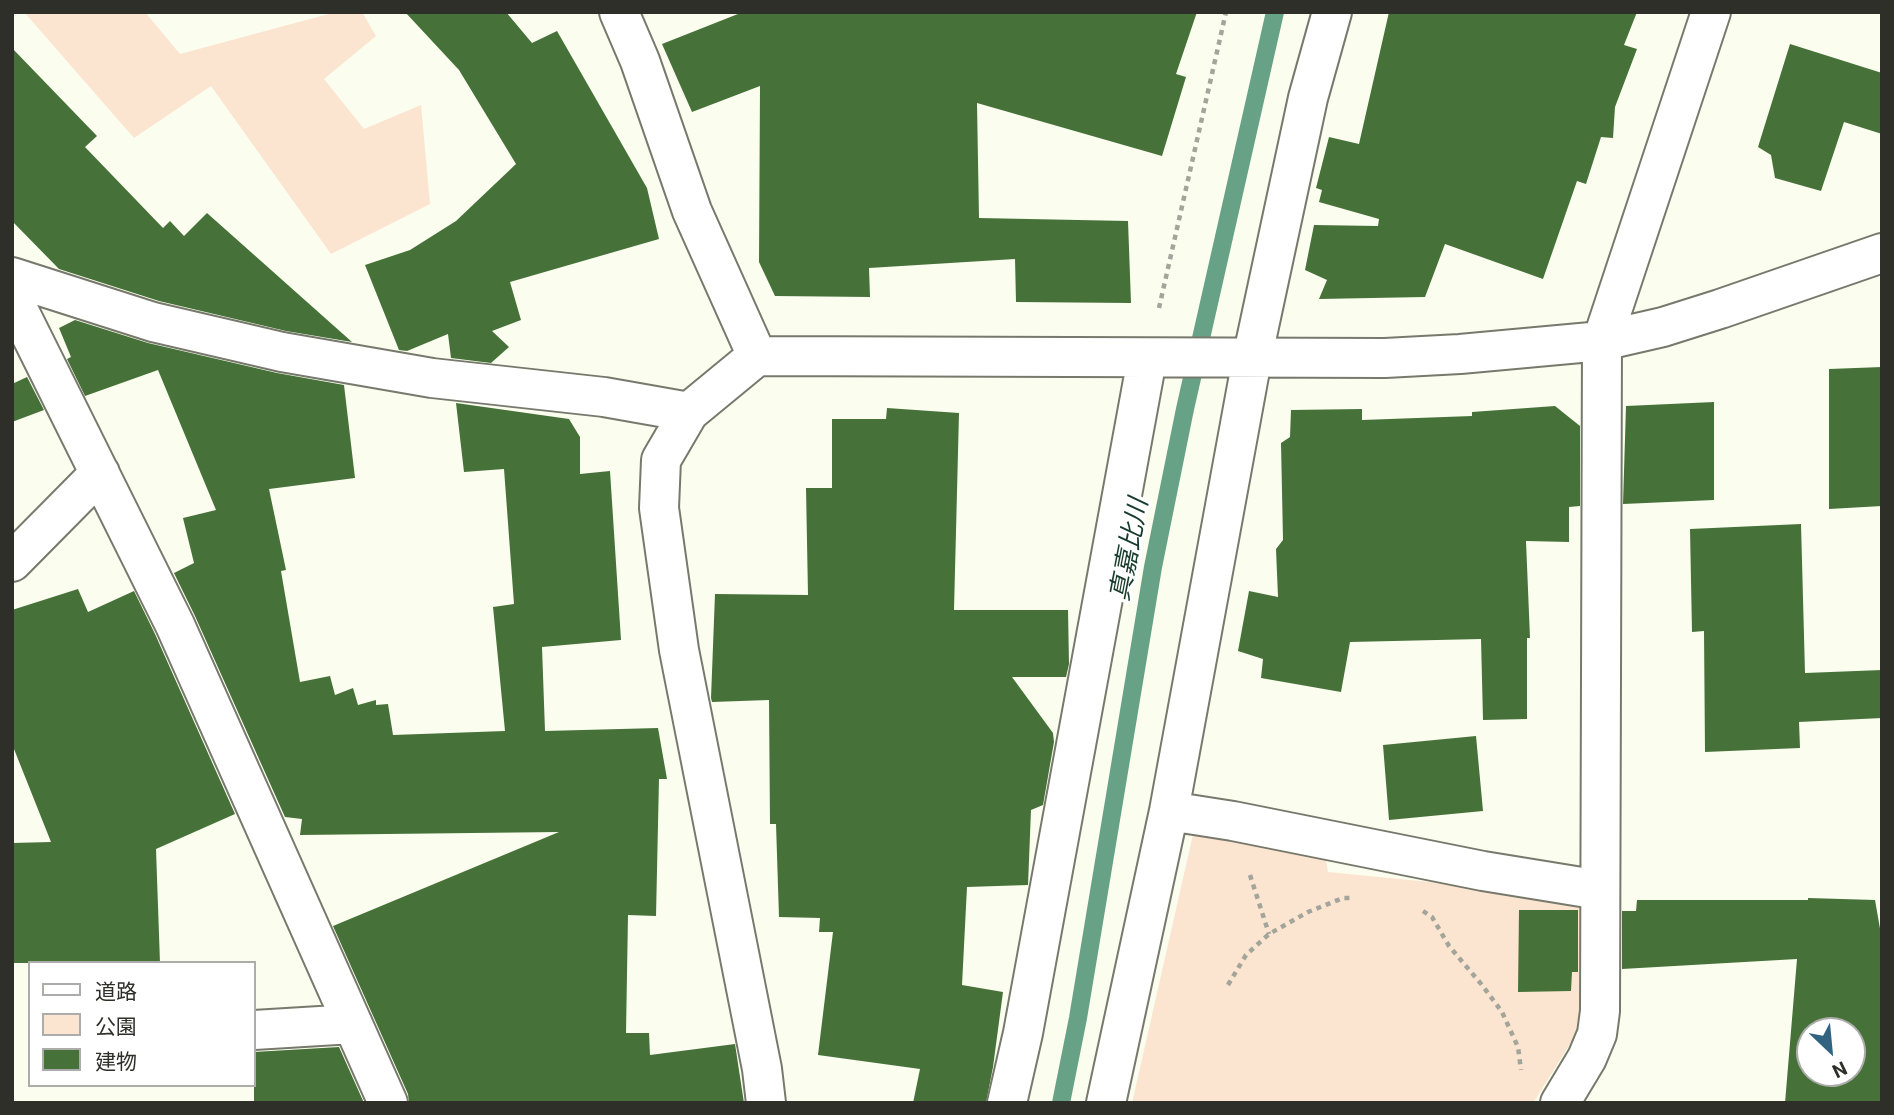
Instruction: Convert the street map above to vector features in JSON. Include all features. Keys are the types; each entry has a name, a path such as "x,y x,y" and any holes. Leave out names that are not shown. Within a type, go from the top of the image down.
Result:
{"street":[{"path":"619,12 640,61 692,211 757,356"},
{"path":"1106,1103 1169,811 1238,358 1332,12"},
{"path":"1560,1103 1587,1058 1597,1034 1600,1011 1602,341 1710,12"},
{"path":"766,1103 679,650 659,508 661,460 689,412 757,356 1153,359 1410,357 1507,351 1602,341 1663,327 1882,253"},
{"path":"12,277 153,322 282,352 432,378 604,397 689,412"},
{"path":"12,297 175,625 388,1103"},
{"path":"1007,1103 1023,1034 1153,359"},
{"path":"12,562 100,474"},
{"path":"1169,811 1233,821 1483,871 1600,890"},
{"path":"256,1030 353,1024"}],"path":[{"path":"1153,359 1226,12"},
{"path":"1227,985 1246,955 1274,931 1308,912 1343,898 1355,897"},
{"path":"1420,910 1432,916 1449,946 1502,1012 1518,1048 1522,1080"}],"green space":[{"path":"24,12 145,12 180,54 336,12 362,12 376,36 324,79 364,129 421,105 430,204 331,254 211,86 134,138"},
{"path":"1194,830 1325,855 1328,872 1583,897 1582,1025 1533,1103 1132,1103"}],"building":[{"path":"405,12 506,12 532,43 557,31 647,188 659,239 510,282 521,320 492,331 509,347 491,363 451,358 448,334 407,351 399,350 365,265 410,250 456,221 516,164 459,70"},
{"path":"743,12 1197,12 1176,74 1186,77 1162,156 977,103 979,218 1128,221 1131,303 1016,302 1015,259 869,268 870,297 775,296 759,262 760,86 692,112 662,44"},
{"path":"1389,12 1637,12 1624,45 1637,49 1615,107 1613,138 1601,137 1586,184 1577,181 1543,279 1445,244 1425,297 1319,299 1327,280 1305,270 1314,225 1378,226 1379,219 1319,202 1322,190 1316,188 1329,137 1359,144"},
{"path":"1790,44 1882,73 1882,134 1844,122 1821,191 1775,178 1771,155 1758,147"},
{"path":"12,48 97,136 85,147 163,228 170,221 184,236 207,213 352,342 286,331 159,301 59,269 12,221"},
{"path":"75,320 148,343 277,373 344,385 355,478 269,489 286,570 281,571 300,682 330,676 335,695 353,688 358,705 376,700 376,705 388,704 393,735 505,731 493,607 514,604 504,469 464,472 456,403 569,419 580,437 580,474 610,471 621,640 542,647 545,731 658,728 667,779 659,779 656,916 628,915 626,1033 649,1033 650,1055 735,1044 744,1103 409,1103 408,1094 333,926 559,832 300,835 302,819 285,817 174,573 194,563 183,518 216,510 158,370 85,396 67,359 71,357 59,328"},
{"path":"1882,367 1882,506 1829,509 1829,369"},
{"path":"27,377 44,410 12,422 12,384"},
{"path":"1714,402 1714,500 1623,504 1626,406"},
{"path":"1555,406 1580,426 1580,506 1569,507 1569,542 1526,541 1530,638 1527,638 1527,719 1483,720 1481,639 1350,642 1341,692 1261,678 1263,659 1238,651 1249,591 1278,597 1276,549 1283,540 1281,443 1290,437 1291,410 1362,409 1362,420 1472,416 1472,412"},
{"path":"887,408 959,413 954,610 1068,610 1069,664 1066,677 1012,677 1053,733 1054,742 1043,805 1031,810 1028,885 967,887 962,985 1003,992 986,1103 913,1103 920,1069 818,1055 833,932 819,932 820,918 779,917 776,824 770,824 769,700 712,702 711,698 715,594 808,595 806,488 832,488 832,419 886,419"},
{"path":"1801,524 1805,673 1882,670 1882,718 1799,722 1800,748 1705,752 1704,631 1692,632 1690,529"},
{"path":"78,589 88,612 134,591 235,814 156,849 160,961 12,963 12,843 51,842 12,744 12,610"},
{"path":"1476,736 1483,811 1389,820 1383,745"},
{"path":"1637,900 1875,900 1882,940 1882,1103 1785,1103 1797,959 1622,969 1622,911 1636,911"},
{"path":"1519,910 1578,910 1578,972 1572,972 1571,991 1518,992"},
{"path":"339,1047 364,1103 254,1103 256,1052"}],"waterway":[{"name":"真嘉比川","path":"1061,1103 1078,1018 1153,567 1185,409 1275,12"}]}
